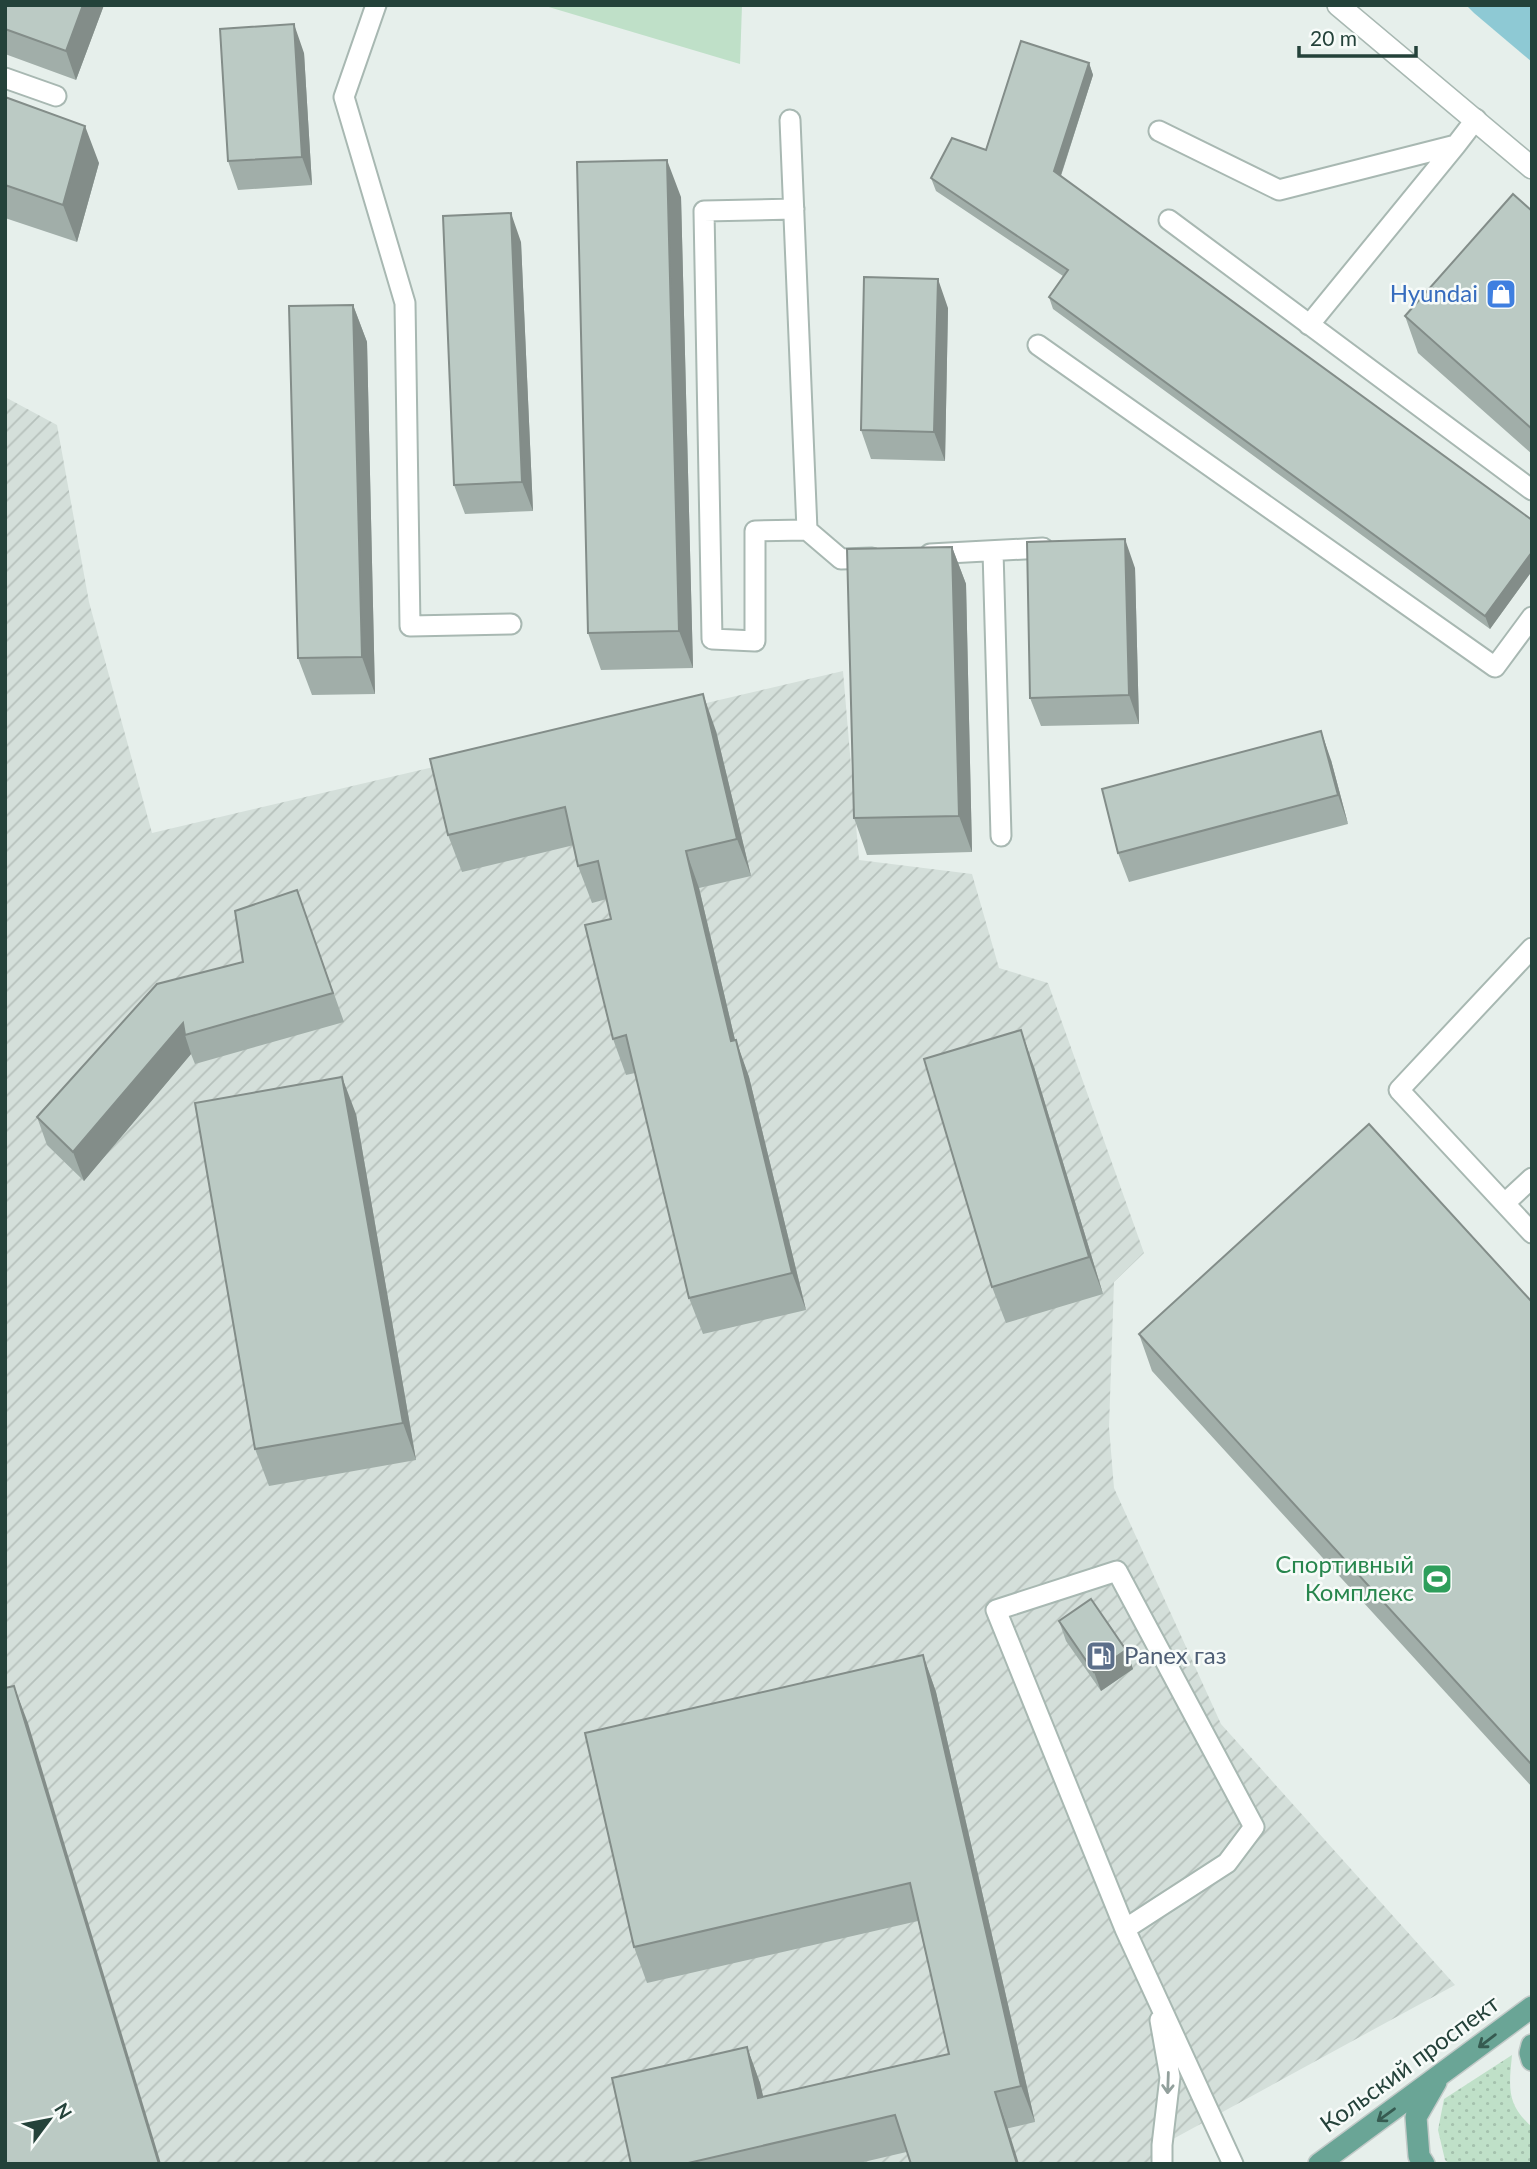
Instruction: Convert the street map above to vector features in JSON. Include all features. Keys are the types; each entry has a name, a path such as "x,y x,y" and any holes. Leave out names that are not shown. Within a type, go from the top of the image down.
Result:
{"main road":[{"name":"Кольский проспект","path":"1319,2164 1532,2007"},
{"path":"1532,2045 1532,2060"},
{"path":"1424,2164 1419,2156 1416,2117 1441,2075"}],"street":[{"path":"1338,5 1532,169"}],"lane":[{"path":"376,5 344,97 405,303 410,626 511,624"},
{"path":"5,78 56,96"},
{"path":"1309,325 1476,119"},
{"path":"790,120 807,530"},
{"path":"1158,131 1279,190 1456,145"},
{"path":"794,209 704,211 712,639 755,641 755,531 807,530 841,559 1042,548"},
{"path":"1169,220 1532,490"},
{"path":"1038,345 1495,667 1532,617"},
{"path":"993,551 1001,836"},
{"path":"1532,948 1399,1090 1532,1233"},
{"path":"1504,1203 1532,1178"},
{"path":"1125,1929 1227,1863 1254,1827 1117,1571 996,1610 1125,1929 1233,2164"},
{"path":"1155,1992 1170,2077 1162,2164"}],"shaded area":[{"path":"5,397 57,425 89,602 152,833 843,671 859,860 972,874 999,968 1048,983 1144,1253 1114,1282 1109,1427 1114,1488 1221,1724 1455,1985 1162,2145 1148,2164 5,2164"}],"green space":[{"path":"542,5 742,5 740,64"},
{"path":"1512,2055 1511,2094 1517,2111 1532,2127 1532,2164 1450,2164 1445,2160 1438,2130 1444,2099"}],"water":[{"path":"1466,5 1532,5 1532,62 1474,13"}],"building":[{"path":"5,5 83,5 66,51 5,29"},
{"path":"294,24 302,157 228,161 220,29"},
{"path":"1021,41 1089,63 1054,171 1532,520 1532,552 1485,616 1049,297 1068,270 931,178 952,138 986,150"},
{"path":"5,97 85,126 63,205 5,185"},
{"path":"667,160 679,631 588,633 577,162"},
{"name":"Hyundai","path":"1513,194 1532,211 1532,429 1405,316"},
{"path":"511,213 522,482 454,485 443,216"},
{"path":"864,277 938,279 934,432 861,430"},
{"path":"353,305 362,657 298,658 289,306"},
{"path":"1125,539 1129,695 1030,698 1027,542"},
{"path":"952,547 959,816 854,818 847,549"},
{"path":"703,694 737,839 686,851 731,1041 736,1040 792,1273 689,1298 626,1035 613,1039 585,925 611,919 598,861 578,866 565,807 448,835 430,759"},
{"path":"1321,731 1338,795 1118,853 1102,789"},
{"path":"297,890 333,993 185,1035 183,1023 73,1152 37,1117 157,984 243,962 235,911"},
{"path":"1021,1030 1089,1257 992,1287 924,1059"},
{"path":"342,1077 403,1423 255,1449 195,1103"},
{"name":"Спортивный Комплекс","path":"1369,1124 1532,1302 1532,1765 1139,1334"},
{"path":"1091,1599 1126,1650 1094,1672 1059,1621"},
{"path":"923,1655 1021,2086 995,2092 1017,2164 911,2164 895,2115 684,2164 631,2164 612,2078 747,2047 758,2098 949,2054 910,1883 634,1947 585,1733"},
{"path":"14,1686 159,2164 5,2164 5,1688"}],"place":[{"name":"Hyundai","path":"1501,294"},
{"name":"Спортивный Комплекс","path":"1437,1579"},
{"name":"Panex газ","path":"1101,1656"}]}
